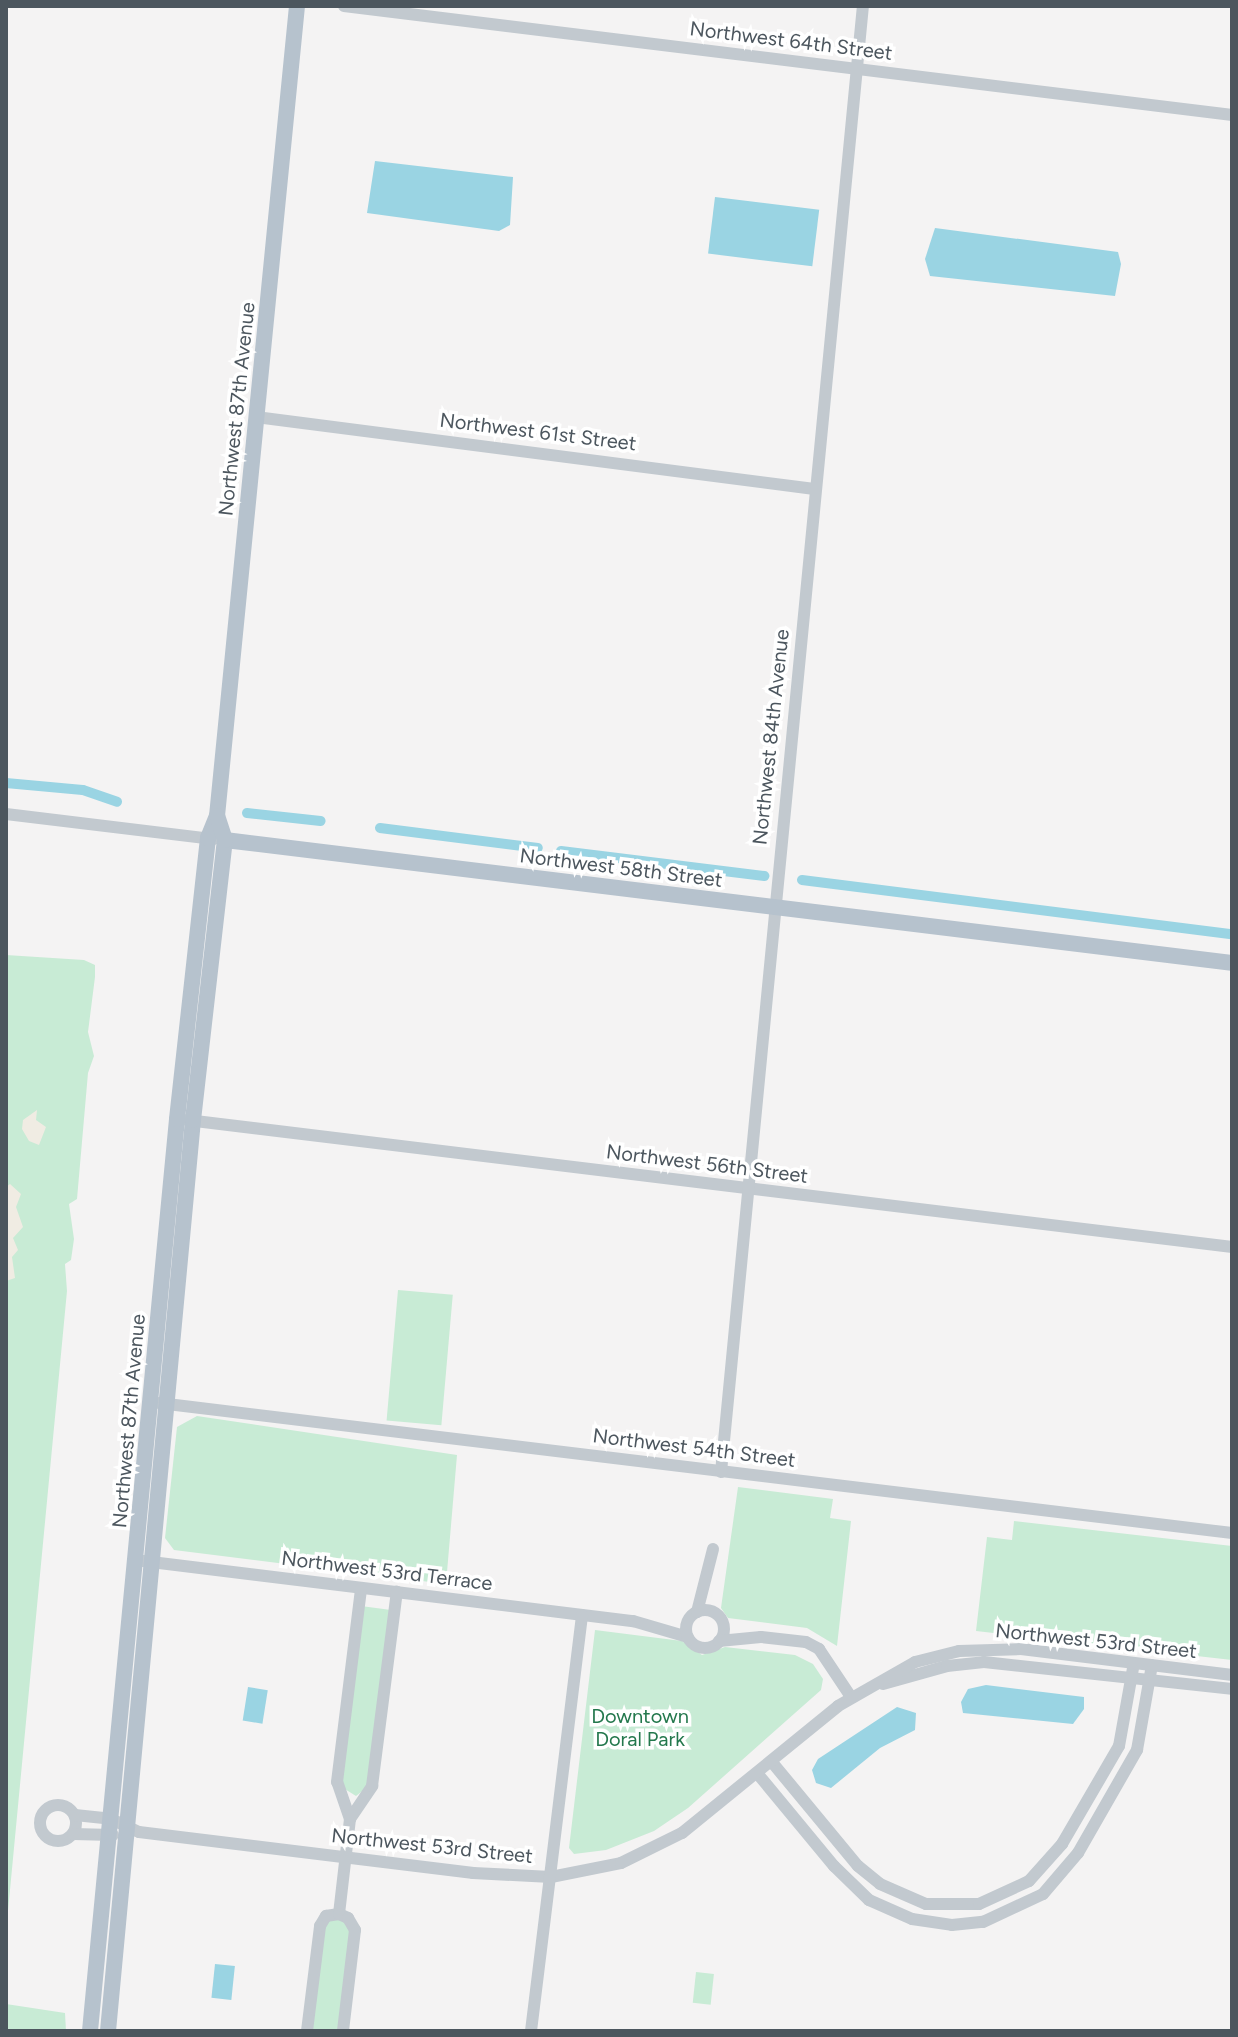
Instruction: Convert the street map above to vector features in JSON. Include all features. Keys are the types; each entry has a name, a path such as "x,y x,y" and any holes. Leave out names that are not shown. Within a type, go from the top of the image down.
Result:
{"main road":[{"name":"Northwest 87th Avenue","path":"108,2031 127,1830 145,1562 151,1402 217,839 297,6"},
{"name":"Northwest 58th Street","path":"217,839 1232,963"},
{"name":"Northwest 87th Avenue","path":"90,2031 111,1819 169,1404 185,1120"}],"street":[{"name":"Northwest 64th Street","path":"344,6 1232,115"},
{"name":"Northwest 84th Avenue","path":"721,1472 863,6"},
{"name":"Northwest 61st Street","path":"256,417 814,489"},
{"name":"Northwest 58th Street","path":"6,814 217,839"},
{"name":"Northwest 56th Street","path":"185,1120 1232,1247"},
{"name":"Northwest 54th Street","path":"151,1402 1232,1533"},
{"path":"688,1637 710,1573 713,1549"},
{"name":"Northwest 53rd Terrace","path":"145,1562 633,1621 688,1637 701,1647 719,1641"},
{"path":"710,1573 720,1619 719,1641 761,1637"},
{"path":"339,1914 350,1819 339,1794 361,1588"},
{"path":"350,1819 367,1797 397,1592"},
{"name":"Northwest 53rd Terrace","path":"633,1621 694,1614 720,1619"},
{"path":"531,2031 582,1615"},
{"path":"720,1619 761,1637 819,1649 851,1697"},
{"name":"Northwest 53rd Street","path":"109,1836 127,1830 346,1857 551,1877 608,1867 648,1852 682,1833 851,1697 908,1664 959,1651 1021,1649 1133,1670"},
{"path":"947,1666 959,1651"},
{"name":"Northwest 53rd Street","path":"868,1687 947,1666 1020,1662 1232,1675"},
{"path":"771,1761 864,1872 905,1898 962,1907 1015,1889 1043,1868 1105,1770 1124,1731 1133,1670"},
{"path":"757,1773 834,1866 869,1900 898,1915 952,1925 1002,1916 1043,1894 1078,1853 1143,1733 1151,1672"},
{"name":"Northwest 53rd Street","path":"1151,1672 1232,1689"},
{"path":"1105,1770 1120,1778"},
{"path":"339,1794 351,1800 367,1797"},
{"path":"109,1836 73,1834 52,1840 43,1833 40,1820 46,1809 56,1805 75,1815 111,1819"},
{"path":"73,1834 75,1815"},
{"name":"Northwest 53rd Street","path":"111,1819 127,1830"},
{"path":"307,2031 320,1926 326,1916 339,1914 352,1921 355,1930 343,2031"}],"green space":[{"path":"6,955 84,960 95,965 95,977 88,1032 94,1056 88,1073 77,1199 69,1204 74,1239 71,1260 65,1264 67,1291 6,1932"},
{"path":"398,1290 453,1295 441,1425 387,1421"},
{"path":"197,1416 457,1455 446,1584 174,1550 165,1538 177,1427"},
{"path":"738,1487 833,1499 830,1518 851,1521 837,1646 807,1628 728,1618 721,1608"},
{"path":"1014,1521 1232,1546 1232,1660 976,1631 987,1537 1012,1540"},
{"path":"361,1606 391,1610 369,1786 356,1796 340,1786"},
{"name":"Downtown Doral Park","path":"595,1630 682,1641 702,1655 725,1647 795,1655 813,1664 823,1679 821,1690 688,1808 654,1831 606,1850 574,1854 569,1848"},
{"path":"334,1917 350,1925 340,2031 309,2031 322,1927"},
{"path":"696,1972 714,1974 711,2005 693,2003"},
{"path":"6,2004 65,2013 66,2031 6,2031"}],"sand":[{"path":"37,1110 36,1120 46,1127 39,1145 29,1141 22,1129 23,1120"},
{"path":"10,1184 21,1194 16,1207 23,1227 13,1238 18,1250 12,1257 15,1278 6,1281 6,1187"}],"water":[{"path":"375,161 513,177 510,225 499,231 367,213"},
{"path":"715,197 819,210 812,266 708,254"},
{"path":"935,228 1118,252 1121,264 1115,296 930,276 925,259"},
{"path":"986,1685 1084,1697 1084,1709 1073,1724 963,1713 961,1702 968,1689"},
{"path":"248,1687 268,1690 262,1724 243,1721"},
{"path":"897,1707 916,1713 915,1730 880,1748 831,1788 816,1783 812,1770 818,1759"},
{"path":"215,1964 235,1966 231,2000 211,1998"}],"waterway":[{"path":"6,783 83,790 117,802"},
{"path":"247,813 321,821"},
{"path":"380,828 538,848"},
{"path":"561,851 764,876"},
{"path":"802,880 1232,934"}]}
